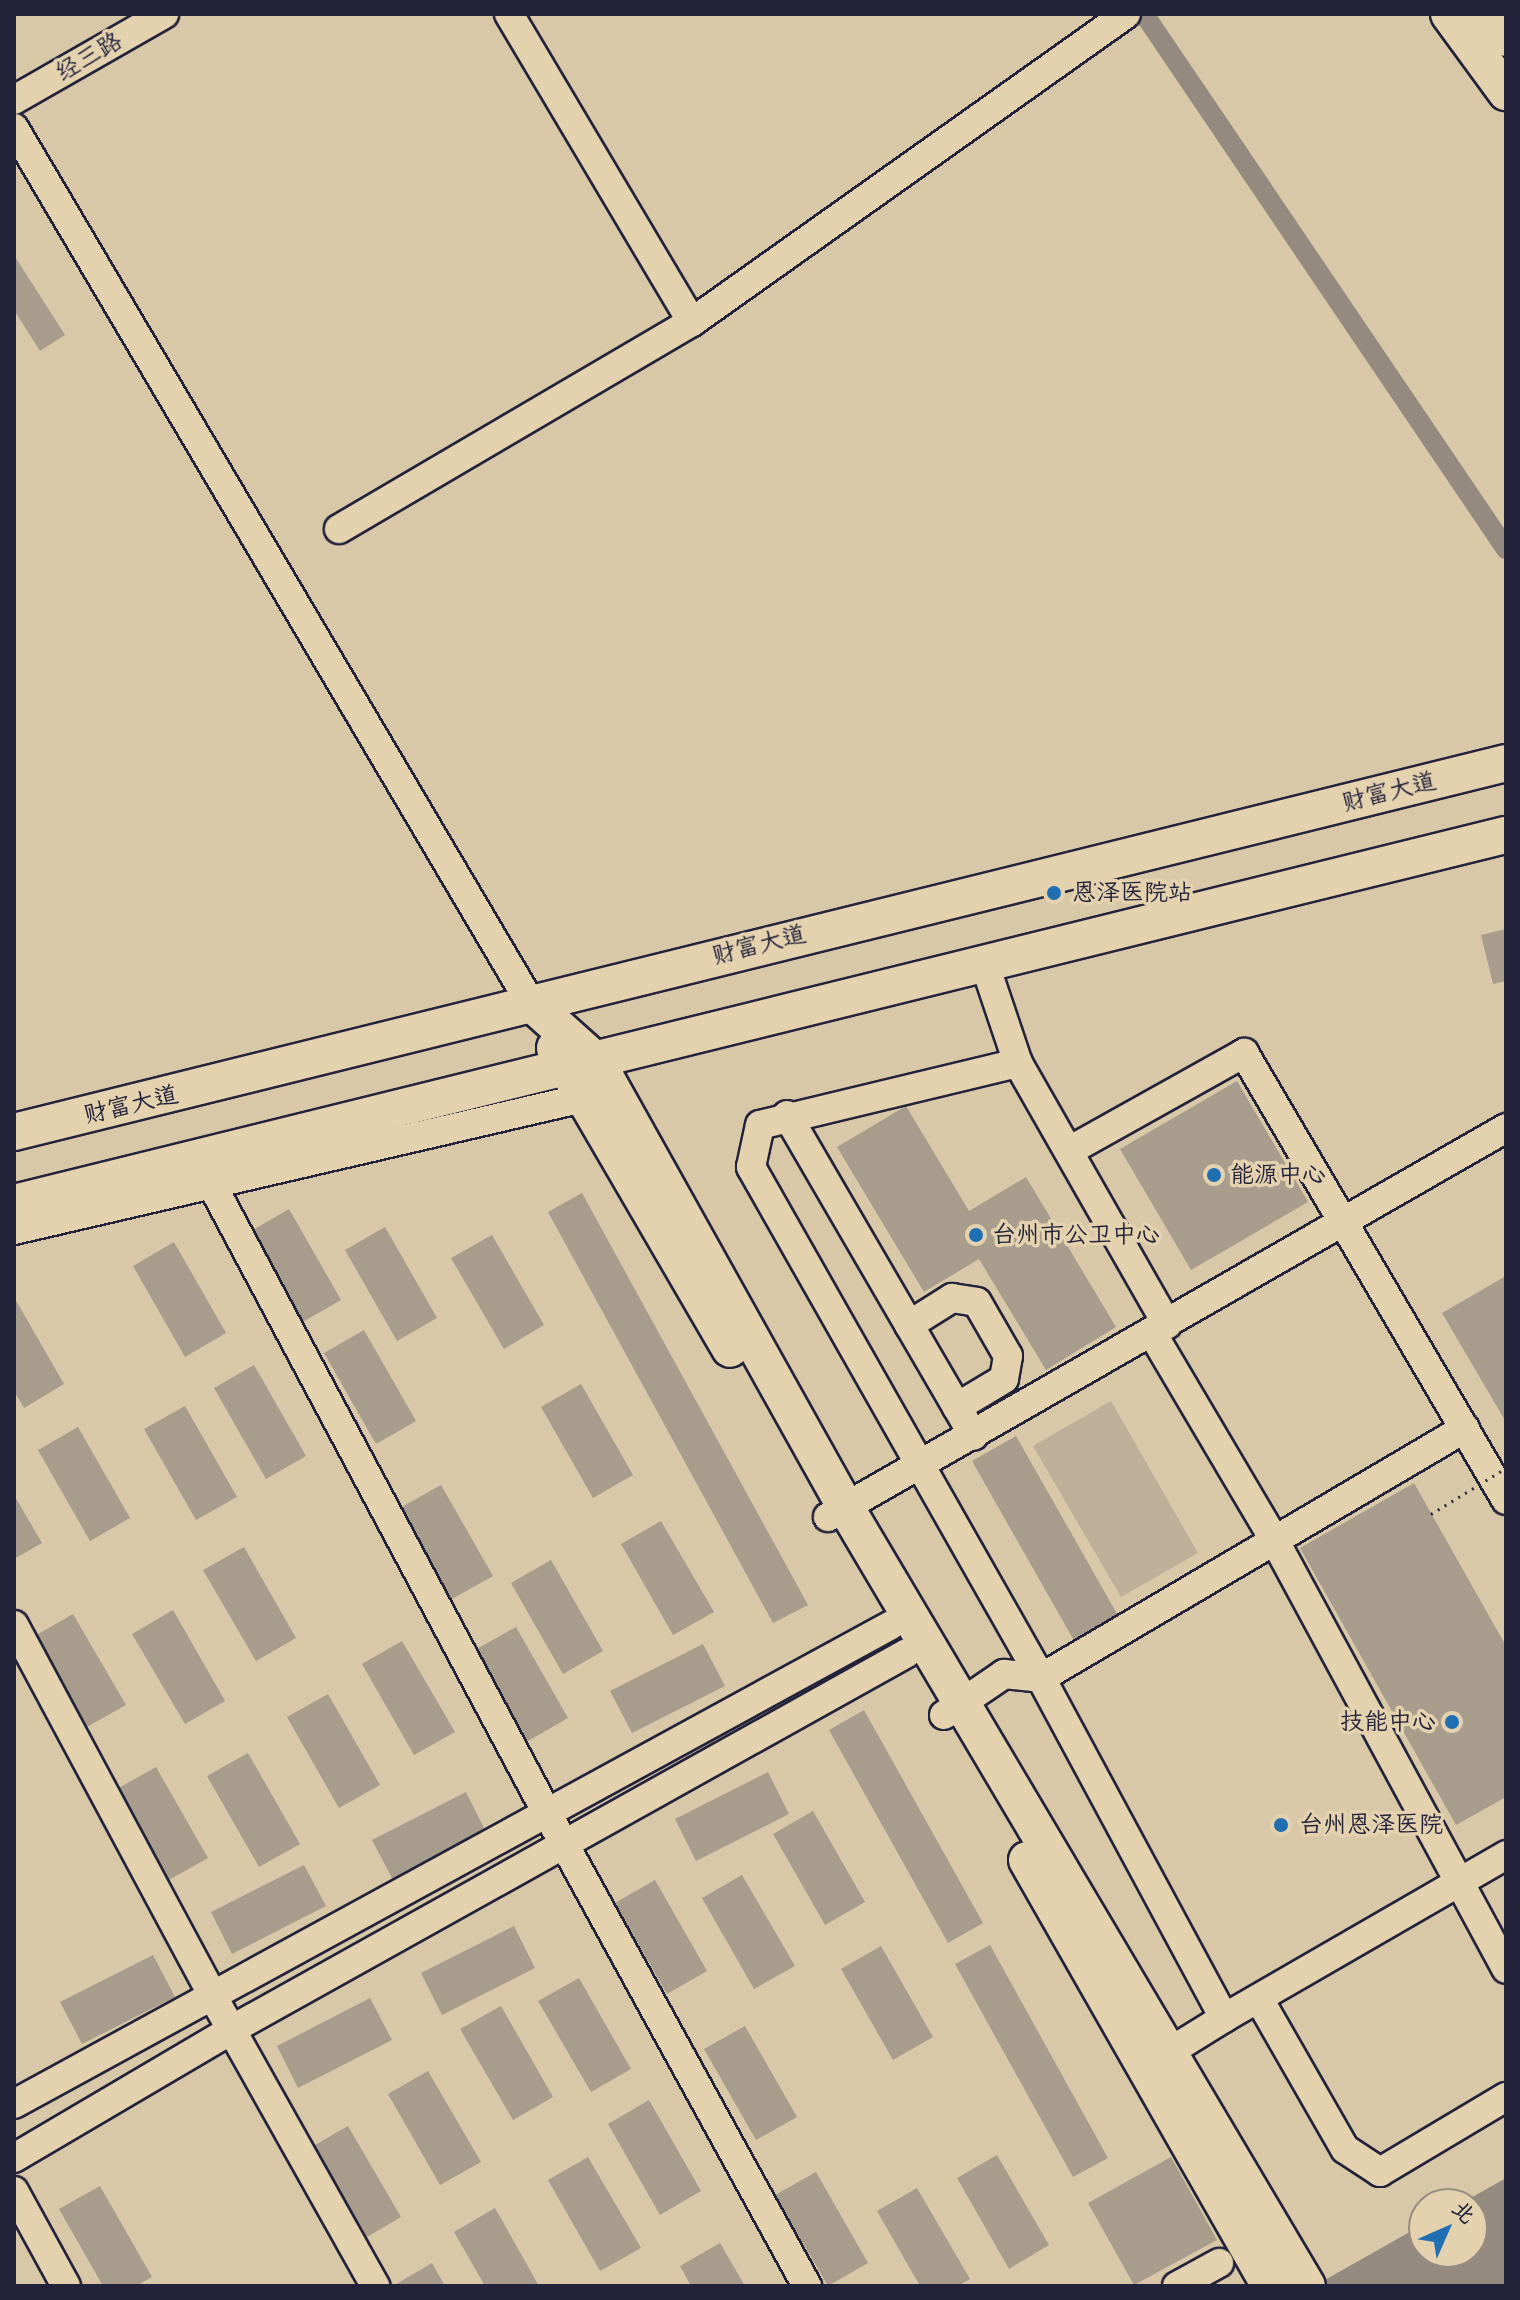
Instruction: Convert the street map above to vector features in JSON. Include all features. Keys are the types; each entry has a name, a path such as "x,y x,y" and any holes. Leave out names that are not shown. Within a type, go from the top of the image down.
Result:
{"highway":[{"path":"1490,14 1506,36"}],"main road":[{"path":"1449,14 1506,92"},
{"name":"财富大道","path":"14,1132 1506,763"},
{"path":"14,1203 1506,835"},
{"path":"530,1002 581,1064 837,1513 1157,2059 1247,2217 1270,2286"},
{"path":"581,1064 583,1098 837,1513 899,1639 952,1709"},
{"path":"1247,2217 1307,2286"}],"street":[{"name":"经三路","path":"14,100 164,14"},
{"path":"509,14 692,322"},
{"path":"339,529 692,322 1126,14"},
{"path":"14,128 530,1002"},
{"path":"985,965 1018,1063 1069,1151 1159,1328 1456,1884 1506,1969"},
{"path":"1069,1151 1244,1053 1506,1500"},
{"path":"1018,1063 787,1115 760,1125 751,1167 1041,1678 1224,2018"},
{"path":"14,1230 583,1098"},
{"path":"787,1115 974,1436"},
{"path":"837,1513 1506,1128"},
{"path":"212,1185 563,1843 807,2286"},
{"path":"909,1325 952,1298 977,1302 1008,1356 1004,1379 957,1407"},
{"path":"952,1709 1004,1674 1041,1678 1276,1543 1465,1428"},
{"path":"14,1625 231,2030 375,2286"},
{"path":"14,2104 546,1811 899,1639"},
{"path":"14,2158 231,2030 563,1843 899,1639"},
{"path":"1157,2059 1506,1855"},
{"path":"1259,1999 1345,2149 1380,2172 1506,2097"},
{"path":"14,2191 66,2286"},
{"path":"1177,2286 1219,2263"}],"path":[{"path":"1431,1514 1506,1468"}],"shaded area":[{"path":"1111,1401 1198,1553 1121,1597 1033,1446"},
{"path":"1506,2178 1506,2286 1314,2286 1408,2233 1408,2268 1488,2268 1488,2188"}],"building":[{"path":"14,255 65,335 40,351 14,310"},
{"path":"1506,929 1506,981 1493,984 1481,935"},
{"name":"能源中心","path":"1237,1081 1308,1202 1191,1270 1120,1149"},
{"name":"台州市公卫中心","path":"906,1106 969,1211 1026,1177 1116,1327 1046,1370 979,1259 924,1292 837,1147"},
{"path":"582,1193 808,1605 773,1623 548,1212"},
{"path":"289,1209 341,1300 301,1323 249,1232"},
{"path":"385,1227 437,1318 397,1341 345,1250"},
{"path":"492,1235 544,1325 504,1349 451,1258"},
{"path":"174,1242 226,1333 185,1357 133,1266"},
{"path":"1506,1276 1506,1422 1442,1313"},
{"path":"14,1297 64,1384 24,1408 14,1391"},
{"path":"364,1330 416,1421 376,1444 324,1353"},
{"path":"254,1365 306,1456 266,1479 214,1388"},
{"path":"581,1384 633,1475 593,1498 541,1407"},
{"path":"185,1406 237,1497 196,1520 144,1429"},
{"path":"78,1427 130,1518 90,1541 38,1450"},
{"path":"1016,1436 1120,1619 1076,1644 972,1461"},
{"name":"技能中心","path":"1414,1483 1506,1646 1506,1797 1456,1825 1300,1548"},
{"path":"441,1485 493,1576 452,1599 400,1508"},
{"path":"14,1495 42,1543 14,1559"},
{"path":"661,1521 714,1612 673,1635 621,1544"},
{"path":"244,1547 296,1638 256,1661 203,1570"},
{"path":"551,1560 603,1651 563,1674 511,1583"},
{"path":"173,1610 225,1701 185,1724 132,1634"},
{"path":"73,1614 126,1705 85,1728 33,1637"},
{"path":"516,1627 568,1718 528,1741 475,1650"},
{"path":"402,1641 455,1732 414,1755 362,1664"},
{"path":"703,1644 725,1686 632,1733 610,1691"},
{"path":"328,1694 380,1785 339,1808 287,1717"},
{"path":"864,1710 983,1923 948,1943 829,1730"},
{"path":"248,1753 300,1844 259,1867 207,1776"},
{"path":"156,1767 208,1858 167,1881 115,1790"},
{"path":"768,1772 789,1814 696,1861 675,1819"},
{"path":"466,1792 487,1834 394,1882 372,1840"},
{"path":"813,1811 865,1902 825,1925 773,1834"},
{"path":"304,1865 326,1906 232,1954 211,1912"},
{"path":"742,1875 795,1966 754,1989 702,1898"},
{"path":"655,1880 707,1971 667,1994 615,1903"},
{"path":"514,1926 535,1968 442,2015 421,1973"},
{"path":"990,1945 1108,2158 1073,2177 955,1964"},
{"path":"881,1946 933,2037 893,2060 841,1969"},
{"path":"153,1955 175,1997 82,2044 60,2002"},
{"path":"579,1978 631,2069 591,2092 538,2001"},
{"path":"370,1998 392,2040 298,2088 277,2046"},
{"path":"501,2006 553,2097 513,2120 460,2029"},
{"path":"745,2026 797,2117 756,2140 704,2049"},
{"path":"428,2071 481,2162 440,2185 388,2094"},
{"path":"649,2100 701,2191 660,2215 608,2124"},
{"path":"348,2126 401,2217 360,2241 308,2149"},
{"path":"997,2155 1049,2245 1009,2269 957,2178"},
{"path":"588,2157 641,2248 600,2271 548,2180"},
{"path":"1171,2157 1217,2240 1134,2285 1088,2203"},
{"path":"816,2172 868,2263 828,2286 775,2195"},
{"path":"100,2186 152,2277 136,2286 103,2286 59,2209"},
{"path":"917,2188 970,2279 958,2286 920,2286 877,2211"},
{"path":"495,2208 539,2286 485,2286 454,2232"},
{"path":"720,2243 745,2286 691,2286 680,2266"},
{"path":"432,2263 445,2286 393,2286"}],"waterway":[{"path":"1144,14 1506,549"}],"place":[{"name":"恩泽医院站","path":"1054,893"},
{"name":"能源中心","path":"1214,1175"},
{"name":"台州市公卫中心","path":"976,1235"},
{"name":"技能中心","path":"1452,1722"},
{"name":"台州恩泽医院","path":"1281,1825"}]}
